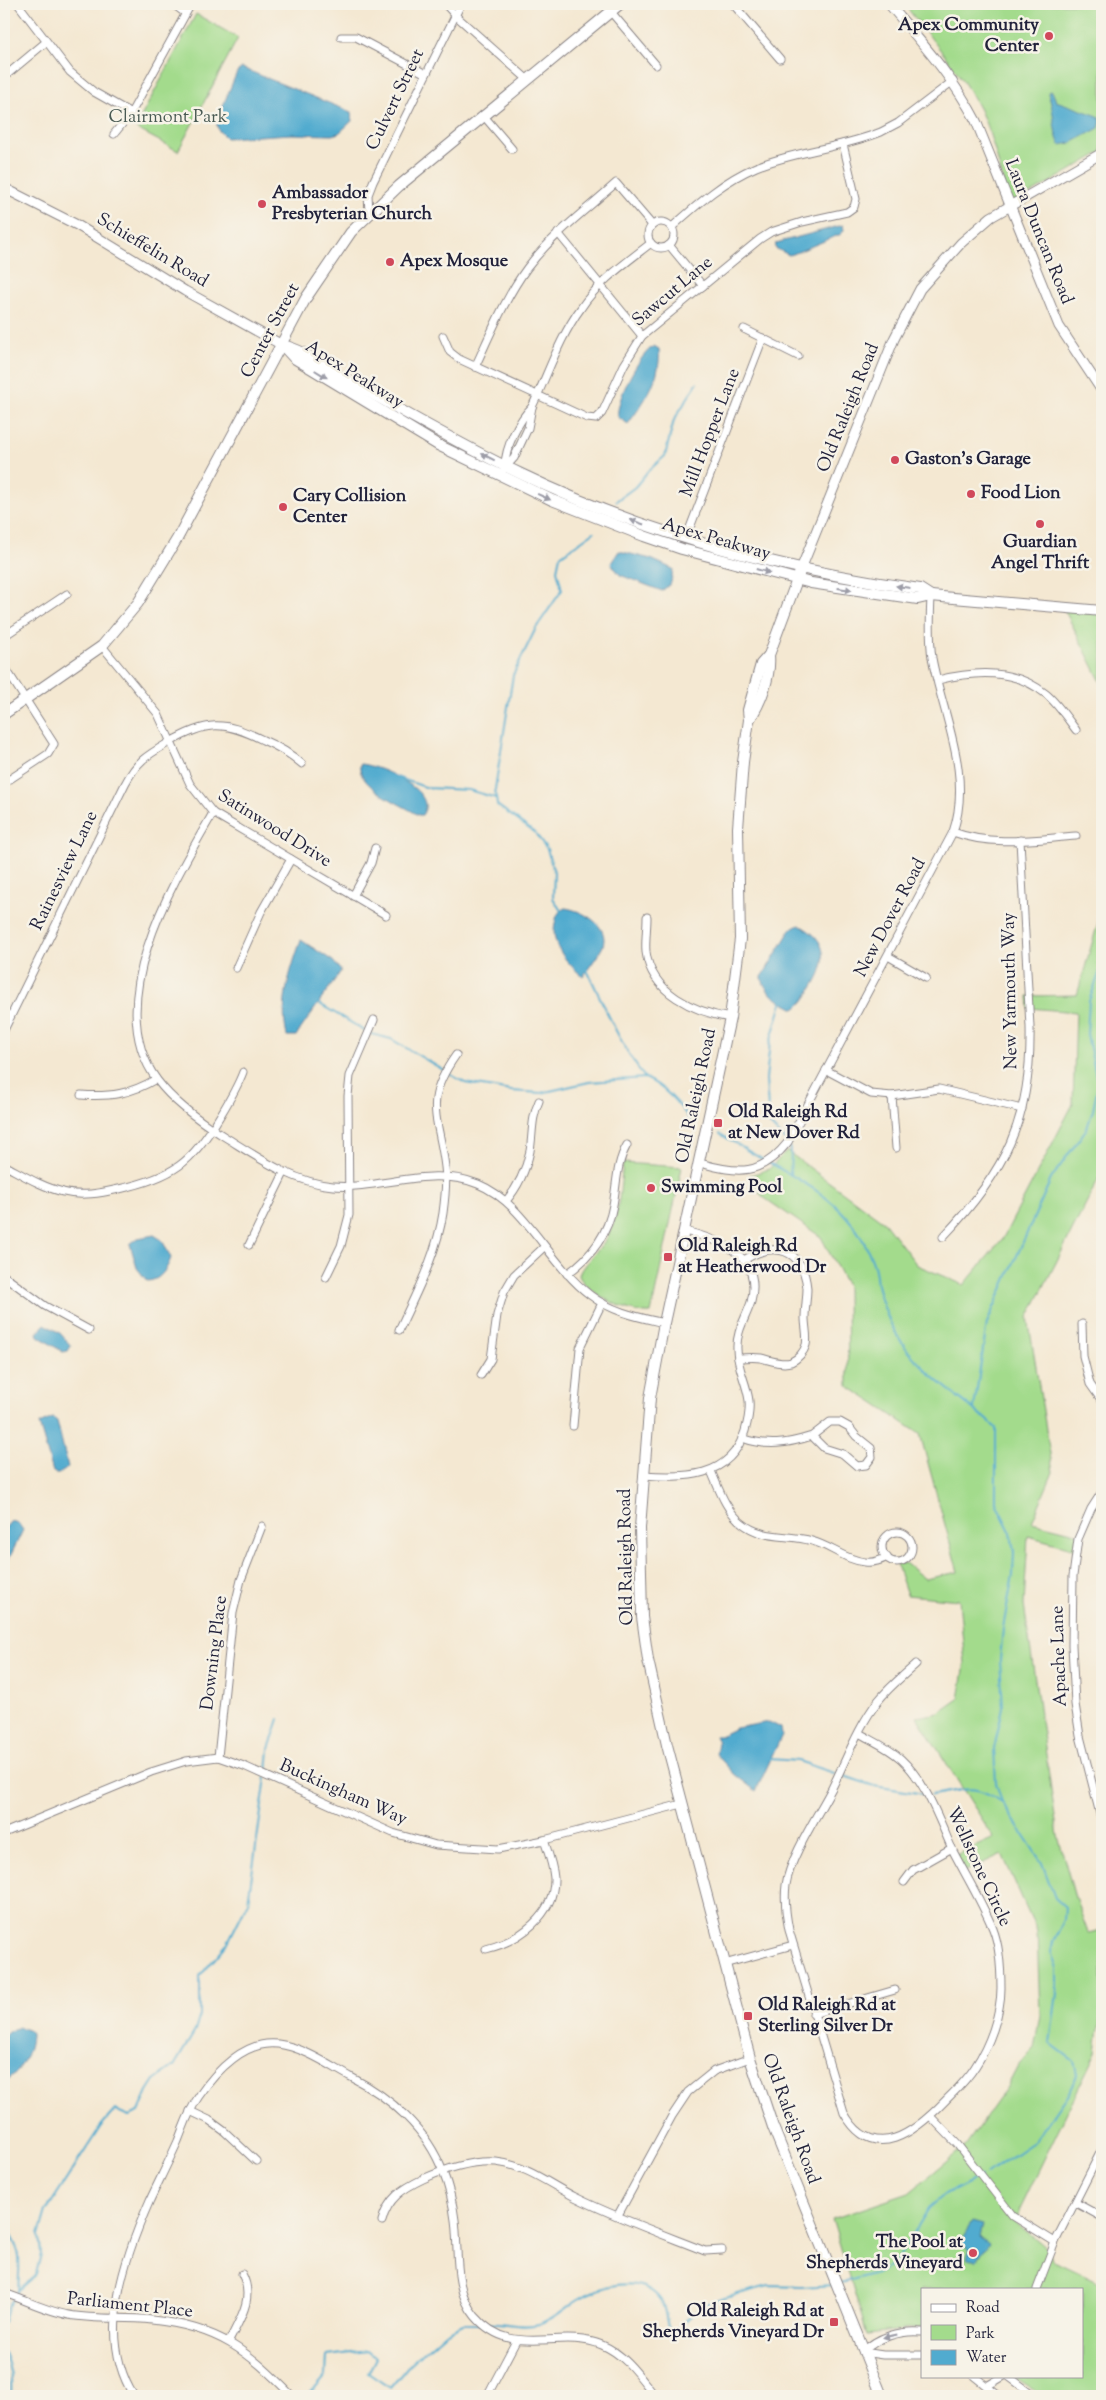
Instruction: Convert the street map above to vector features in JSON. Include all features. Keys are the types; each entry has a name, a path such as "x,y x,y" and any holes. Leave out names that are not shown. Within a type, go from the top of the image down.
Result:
{"main road":[{"name":"Center Street","path":"4,714 102,646 130,613 154,579 306,298 350,232 369,212 483,115 620,4"},
{"name":"Apex Peakway","path":"282,345 295,348 442,434 567,495 630,519 743,556 801,570 920,589 931,596"},
{"name":"Apex Peakway","path":"282,345 294,358 387,416 500,476 559,503 682,549 797,580 909,598 918,599 931,596 1102,611"},
{"name":"Old Raleigh Road","path":"801,570 769,655 770,667 756,711 749,720 742,770 738,828 740,939 730,1018 664,1323 648,1415 643,1475 640,1584 644,1636 653,1683 682,1804 750,2058 772,2127 862,2352 882,2396"}],"street":[{"path":"18,4 46,42 81,82 131,113"},
{"path":"173,4 185,13"},
{"path":"114,134 131,113 190,4"},
{"path":"445,4 527,79"},
{"name":"Culvert Street","path":"369,212 368,195 373,182 461,4"},
{"path":"733,4 780,59"},
{"name":"Laura Duncan Road","path":"888,4 953,81 976,121 1059,326 1102,391"},
{"path":"610,12 656,66"},
{"path":"341,37 356,38 426,74"},
{"path":"4,77 46,42"},
{"path":"672,227 714,191 740,174 768,163 868,138 898,123 953,81"},
{"path":"483,115 512,149"},
{"name":"Sawcut Lane","path":"443,336 450,352 475,366 587,418 596,419 602,414 629,356 642,336 702,286 771,232 851,210 856,199 843,144"},
{"name":"Old Raleigh Road","path":"801,570 894,339 910,305 920,290 961,243 991,217 1102,154"},
{"path":"475,366 518,281 558,233 616,183 652,225"},
{"name":"Schieffelin Road","path":"4,188 77,225 185,291 282,345"},
{"path":"652,225 663,222 672,227"},
{"path":"652,225 648,236 651,243 661,248 669,245 674,239 672,227"},
{"path":"558,233 642,336"},
{"path":"500,476 505,466 505,456 523,417 532,407 573,319 590,296 651,243"},
{"path":"669,245 702,286"},
{"path":"744,329 798,356"},
{"name":"Mill Hopper Lane","path":"686,538 763,338"},
{"path":"4,636 67,594"},
{"name":"New Dover Road","path":"700,1163 745,1171 773,1159 788,1142 954,832 960,800 958,770 930,639 931,596"},
{"name":"Satinwood Drive","path":"102,646 149,701 172,741 190,784 213,813 386,915"},
{"path":"4,666 53,740 54,746 48,754 4,783"},
{"path":"938,680 984,672 996,673 1017,679 1047,694 1076,730"},
{"name":"Rainesview Lane","path":"4,1030 133,769 147,755 172,741 202,728 228,726 237,728 291,754 302,764"},
{"path":"213,813 167,897 138,982 136,1016 138,1033 146,1059 156,1079 180,1104 212,1129 284,1173 310,1182 350,1187 445,1178 465,1180 481,1185 506,1201 567,1274 602,1304 633,1316 664,1323"},
{"path":"954,832 968,838 995,842 1076,836"},
{"name":"New Yarmouth Way","path":"943,1237 963,1216 996,1172 1010,1146 1028,1085 1030,1054 1020,840"},
{"path":"353,896 371,863 375,848"},
{"path":"236,968 261,912 291,859"},
{"path":"648,917 646,952 651,970 662,985 694,1008 705,1013 730,1018"},
{"path":"888,956 926,978"},
{"path":"326,1276 344,1235 349,1215 349,1087 353,1066 369,1036 374,1020"},
{"path":"399,1330 438,1238 443,1214 445,1167 435,1119 434,1102 442,1075 456,1055"},
{"path":"826,1070 871,1094 892,1096 939,1089 1022,1109"},
{"path":"4,1165 54,1190 73,1194 100,1193 140,1184 165,1175 195,1153 237,1088 242,1072"},
{"path":"81,1095 116,1096 131,1092 156,1079"},
{"path":"892,1096 896,1148"},
{"path":"506,1201 517,1186 525,1169 530,1152 533,1116 540,1101"},
{"path":"567,1274 589,1255 604,1234 614,1205 620,1158 627,1145"},
{"path":"249,1245 284,1173"},
{"path":"643,1475 690,1476 710,1471 730,1457 742,1438 749,1414 749,1401 738,1358 739,1331 752,1294 751,1278 744,1260 725,1243 685,1232"},
{"path":"481,1375 491,1359 497,1315 504,1292 517,1271 544,1247"},
{"path":"738,1358 762,1358 783,1363 791,1362 804,1350 807,1340 805,1319 807,1287 799,1264 787,1253 772,1248 754,1253 744,1260"},
{"path":"4,1276 46,1306 89,1330"},
{"path":"573,1426 580,1348 602,1304"},
{"path":"1082,1324 1083,1356 1090,1384 1102,1401"},
{"path":"742,1438 772,1445 790,1443 812,1436 830,1422 844,1424 871,1448 872,1457 866,1465 857,1466 843,1454 824,1448 812,1436"},
{"path":"710,1471 729,1510 744,1525 756,1532 769,1536 791,1536 812,1541 845,1557 866,1562 881,1561 887,1557"},
{"name":"Apache Lane","path":"1102,1492 1091,1509 1078,1539 1073,1576 1072,1645 1075,1704 1080,1736 1102,1822"},
{"name":"Downing Place","path":"218,1757 232,1613 240,1580 262,1526"},
{"path":"900,1532 908,1537 912,1550 907,1558 898,1561 887,1557 883,1549 887,1536 900,1532"},
{"name":"Wellstone Circle","path":"859,1733 887,1748 907,1765 926,1793 993,1929 1000,1962 1001,1991 991,2033 976,2067 964,2082 930,2116 910,2133 893,2139 876,2139 855,2127 844,2113 793,1945 785,1909 786,1884 797,1856 859,1733 871,1710 888,1689 916,1664"},
{"name":"Buckingham Way","path":"4,1833 151,1772 186,1761 218,1757 244,1766 381,1828 414,1840 436,1845 484,1850 506,1848 544,1840 682,1804"},
{"path":"486,1949 502,1945 520,1934 534,1923 547,1906 554,1878 544,1840"},
{"path":"904,1882 914,1870 952,1848"},
{"path":"724,1964 793,1945"},
{"path":"813,2014 895,1990"},
{"path":"134,2396 119,2363 115,2338 122,2282 136,2235 198,2096 222,2069 240,2053 261,2044 283,2044 318,2060 380,2094 417,2128 443,2171 454,2210 459,2275 464,2297 473,2314 486,2327 503,2337 516,2341 577,2340 603,2345 626,2361 655,2396"},
{"path":"618,2215 672,2116 688,2092 714,2071 750,2058"},
{"path":"190,2111 209,2120 224,2131 256,2162"},
{"path":"930,2116 957,2144 1013,2216 1055,2242"},
{"path":"1037,2288 1055,2242 1102,2149"},
{"path":"382,2220 385,2208 396,2195 410,2186 443,2171 476,2162 509,2164 522,2168 576,2197 705,2251 722,2250"},
{"path":"1076,2203 1100,2216"},
{"path":"229,2341 240,2319 248,2296 247,2284 242,2274"},
{"name":"Parliament Place","path":"4,2293 59,2313 101,2319 116,2318 184,2325 229,2341 292,2396"},
{"path":"862,2352 873,2341 881,2338 921,2332"},
{"path":"486,2396 516,2341"},
{"path":"862,2352 883,2355 921,2355"},
{"path":"978,2378 999,2396"},
{"path":"987,2386 1001,2378"},
{"path":"1011,2378 1035,2396"}],"green space":[{"path":"904,4 1102,4 1102,152 1009,206 993,145 980,110 964,82"},
{"name":"Clairmont Park","path":"196,14 238,38 178,151 135,128"},
{"path":"1064,609 1102,613 1102,684"},
{"path":"1102,909 1102,1172 1028,1318 1053,1472 1032,1522 1080,1534 1076,1549 1028,1536 1024,1605 1058,1836 1074,1894 1088,1933 1102,1930 1102,2004 1096,2052 1014,2221 1046,2247 1054,2261 1102,2284 1102,2396 1043,2396 1015,2378 1084,2378 1084,2288 921,2288 921,2328 867,2334 832,2219 909,2193 965,2146 1007,2087 1018,2066 1034,2048 1040,2015 1037,1931 1002,1854 964,1872 956,1855 994,1838 917,1717 939,1713 959,1699 965,1664 959,1600 907,1595 897,1565 905,1563 925,1579 958,1572 920,1434 848,1386 847,1286 821,1237 763,1197 748,1176 769,1169 787,1151 885,1223 917,1265 964,1285 1003,1238 1073,1104 1076,1012 1029,1008 1028,996 1077,995"},
{"path":"623,1163 682,1167 651,1313 633,1311 611,1302 591,1290 579,1276 583,1267 605,1241 612,1228 619,1200"}],"water":[{"path":"242,68 351,112 352,121 339,133 332,135 291,134 226,138 219,131 216,122 237,72"},
{"path":"1052,91 1056,101 1098,116 1101,121 1099,128 1071,143 1060,145 1056,135 1048,93"},
{"path":"843,225 844,230 841,234 793,254 789,255 775,248 776,243"},
{"path":"654,346 659,349 658,370 655,380 646,398 628,424 618,417 620,400 635,368"},
{"path":"619,551 651,559 673,569 671,583 662,591 620,575 611,563"},
{"path":"360,764 392,774 415,789 422,797 425,806 422,815 418,815 372,787 365,780"},
{"path":"565,908 572,909 594,920 603,933 602,948 583,977 566,960 555,940 556,919"},
{"path":"799,925 809,931 821,945 823,961 818,978 803,1002 795,1009 779,1000 770,992 763,983 762,977 791,929"},
{"path":"301,940 333,961 341,971 296,1036 287,1036 284,1011 285,999"},
{"path":"154,1235 162,1240 171,1258 159,1277 147,1281 137,1268 130,1244 138,1238"},
{"path":"45,1324 60,1333 71,1346 68,1351 63,1352 38,1336 37,1333"},
{"path":"53,1418 57,1421 68,1467 59,1473 53,1472 39,1424"},
{"path":"11,1521 18,1523 23,1530 4,1569 4,1529"},
{"path":"769,1722 781,1728 782,1735 756,1791 734,1774 716,1754 718,1742 715,1736 720,1736 736,1728"},
{"path":"19,2027 28,2030 31,2034 29,2047 20,2068 4,2081 4,2036"},
{"path":"972,2222 983,2225 980,2237 989,2243 977,2261 968,2259 970,2250 959,2243"}],"waterway":[{"path":"616,501 635,487 648,471 665,456 674,420 697,383"},
{"path":"561,911 553,898 554,872 547,849 535,833 497,805 495,789 513,675 536,628 562,590 557,570 560,556 594,532"},
{"path":"387,774 428,788 469,790 496,798"},
{"path":"974,1408 987,1323 1051,1179 1087,1128 1093,1110 1098,1085 1087,1034 1089,1001 1102,966"},
{"path":"586,968 620,1038 645,1078"},
{"path":"783,1000 770,1042 766,1079 769,1124 786,1141"},
{"path":"318,1003 367,1032"},
{"path":"371,1034 391,1039 465,1083 511,1091 541,1093 589,1082 645,1078 659,1086 672,1097 692,1123"},
{"path":"720,1134 765,1161"},
{"path":"788,1145 791,1149 790,1175"},
{"path":"769,1163 819,1192 846,1216 857,1230 866,1247 875,1268 877,1285 883,1306 901,1341 921,1366 933,1377 996,1428 996,1503 1011,1533 1014,1552 1013,1575 1003,1628 1000,1660 1003,1707 994,1749 996,1783 1002,1802 1042,1863 1055,1898 1065,1907 1064,1920 1053,1942 1051,1952 1057,1968 1057,1993 1050,2043 1074,2061 1077,2075 1073,2086 1035,2141 985,2175"},
{"path":"267,1773 269,1749 279,1719"},
{"path":"769,1759 798,1761 837,1774"},
{"path":"841,1775 874,1786 924,1794"},
{"path":"4,2322 8,2308 18,2290 36,2274 41,2254 39,2235 46,2211 101,2126 115,2110 129,2116 139,2112 155,2080 174,2066 195,2031 200,2015 200,1976 227,1944 248,1902 266,1777"},
{"path":"931,1795 967,1789 983,1791 1002,1802"},
{"path":"841,2283 880,2272 896,2262 929,2208 943,2196 980,2177"},
{"path":"4,2224 19,2256 18,2290"},
{"path":"486,2323 525,2326 538,2324 549,2320 577,2300 596,2290 630,2284 641,2286 659,2298 664,2308 668,2327 674,2331 702,2306 721,2298 769,2286 834,2285"},
{"path":"308,2396 326,2375 327,2356 368,2351 376,2358 368,2373 390,2388 409,2365 445,2333 463,2324 481,2324"},
{"path":"4,2353 10,2374 11,2396"}],"place":[{"name":"Apex Community Center","path":"1049,36"},
{"name":"Ambassador Presbyterian Church","path":"262,204"},
{"name":"Apex Mosque","path":"390,262"},
{"name":"Gaston's Garage","path":"895,460"},
{"name":"Food Lion","path":"971,494"},
{"name":"Cary Collision Center","path":"283,507"},
{"name":"Guardian Angel Thrift","path":"1040,524"},
{"name":"Old Raleigh Rd at New Dover Rd","path":"718,1123"},
{"name":"Swimming Pool","path":"651,1188"},
{"name":"Old Raleigh Rd at Heatherwood Dr","path":"668,1257"},
{"name":"Old Raleigh Rd at Sterling Silver Dr","path":"748,2016"},
{"name":"The Pool at Shepherds Vineyard","path":"973,2253"},
{"name":"Old Raleigh Rd at Shepherds Vineyard Dr","path":"834,2322"}]}
